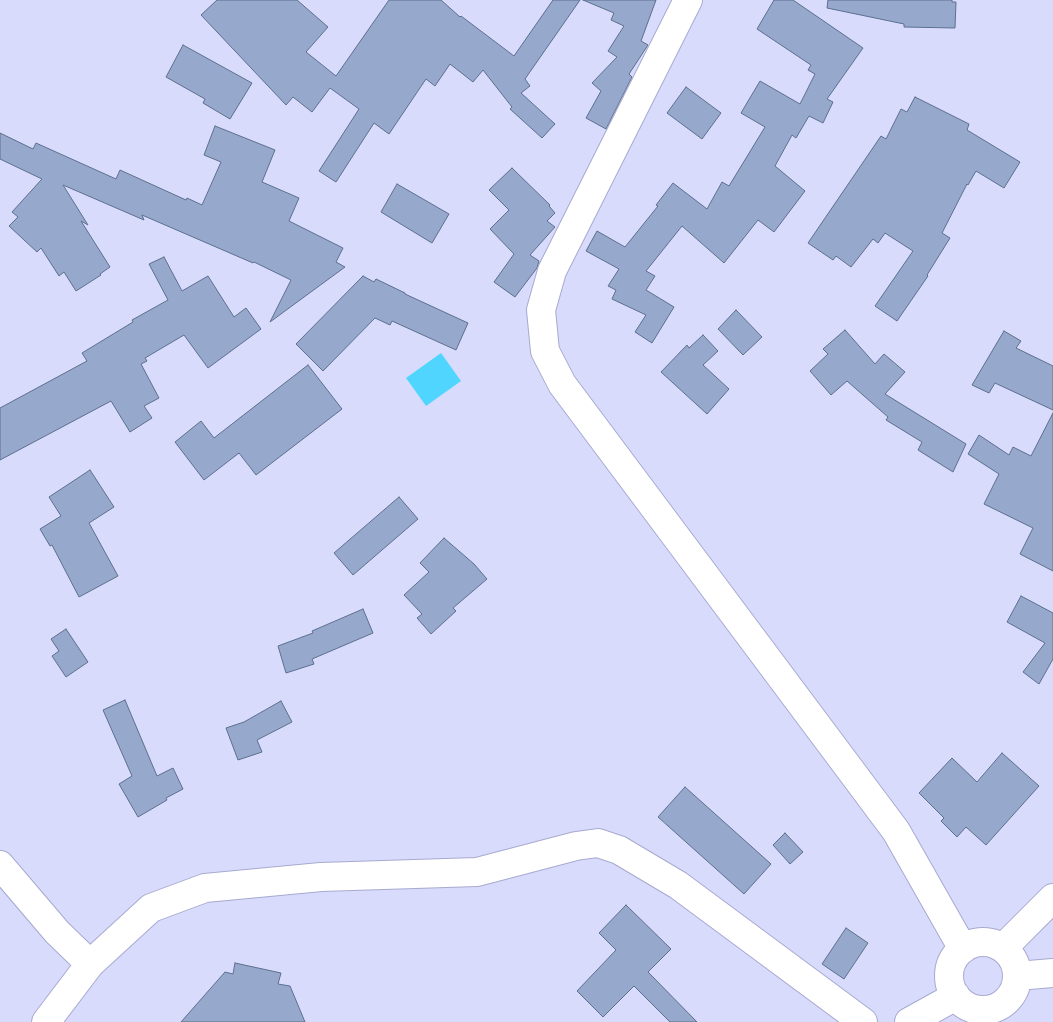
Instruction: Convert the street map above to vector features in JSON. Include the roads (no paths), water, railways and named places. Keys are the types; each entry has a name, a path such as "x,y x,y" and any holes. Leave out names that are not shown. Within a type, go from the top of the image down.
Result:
{"street":[{"path":"688,0 552,271 541,310 545,351 562,384 896,831 963,949"},
{"path":"46,1022 90,964 150,908 205,888 321,877 477,872 576,846 598,843 619,850 678,885 863,1022"},
{"path":"0,865 58,932 90,964"},
{"path":"1003,948 1053,898"},
{"path":"909,1022 967,1009 983,1010 994,1008 1003,1003 1011,996 1017,976 1016,966 1003,948 983,942 963,949 956,956 951,966 951,987 967,1009"},
{"path":"1017,976 1053,973"}],"water":[{"path":"441,353 461,381 426,406 406,378"}]}
